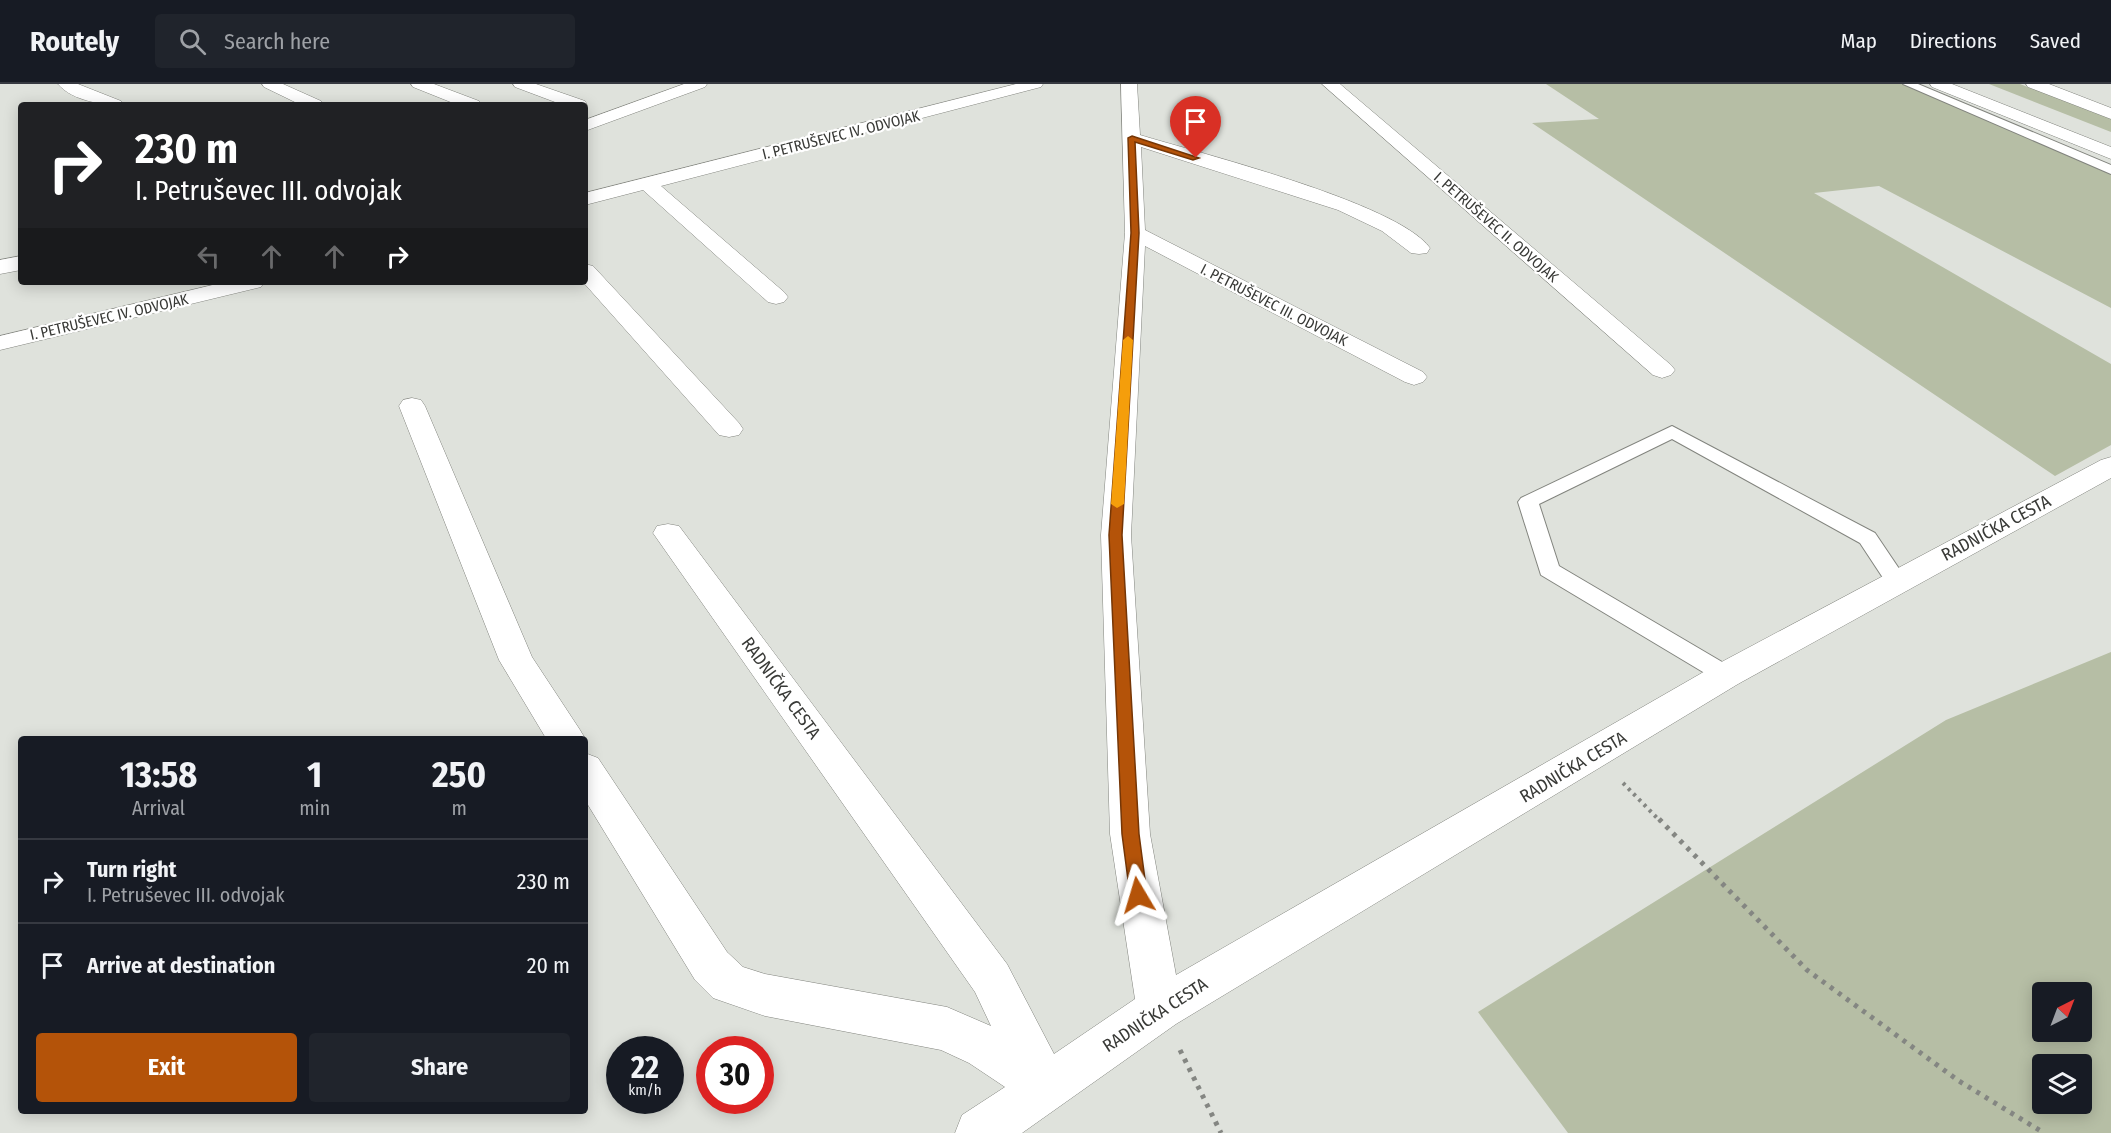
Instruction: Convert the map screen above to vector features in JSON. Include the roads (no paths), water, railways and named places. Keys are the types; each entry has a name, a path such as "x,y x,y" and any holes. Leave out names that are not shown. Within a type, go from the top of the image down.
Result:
{"street":[{"path":"66,84 108,102"},
{"path":"270,84 309,102"},
{"path":"418,84 465,102"},
{"path":"521,84 571,102"},
{"path":"588,125 699,84"},
{"name":"I. PETRUŠEVEC IV. ODVOJAK","path":"588,198 1035,84"},
{"path":"1129,84 1135,233 1116,535 1130,834 1138,895 1160,1009"},
{"name":"I. PETRUŠEVEC II. ODVOJAK","path":"1330,84 1662,370"},
{"path":"1938,84 2111,153"},
{"path":"1973,84 2111,139"},
{"path":"2034,84 2111,114"},
{"path":"2068,84 2111,100"},
{"path":"588,108 612,117"},
{"path":"1132,138 1373,217 1396,229 1419,248"},
{"path":"646,183 776,297"},
{"name":"I. PETRUŠEVEC III. ODVOJAK","path":"1135,233 1414,376"},
{"path":"0,267 18,264"},
{"path":"588,274 729,429"},
{"name":"I. PETRUŠEVEC IV. ODVOJAK","path":"0,343 241,285"},
{"path":"412,406 516,660 564,736"},
{"name":"RADNIČKA CESTA","path":"980,1133 1160,1009 1596,754 1726,675 2111,466"},
{"name":"RADNIČKA CESTA","path":"668,532 991,978 1046,1087"},
{"path":"588,773 711,966 729,983 765,995 947,1029 986,1047 1046,1087"}],"lane":[{"path":"1909,84 2111,170"},
{"path":"1726,675 1549,570 1528,502 1672,432 1868,538 1897,582"}]}
